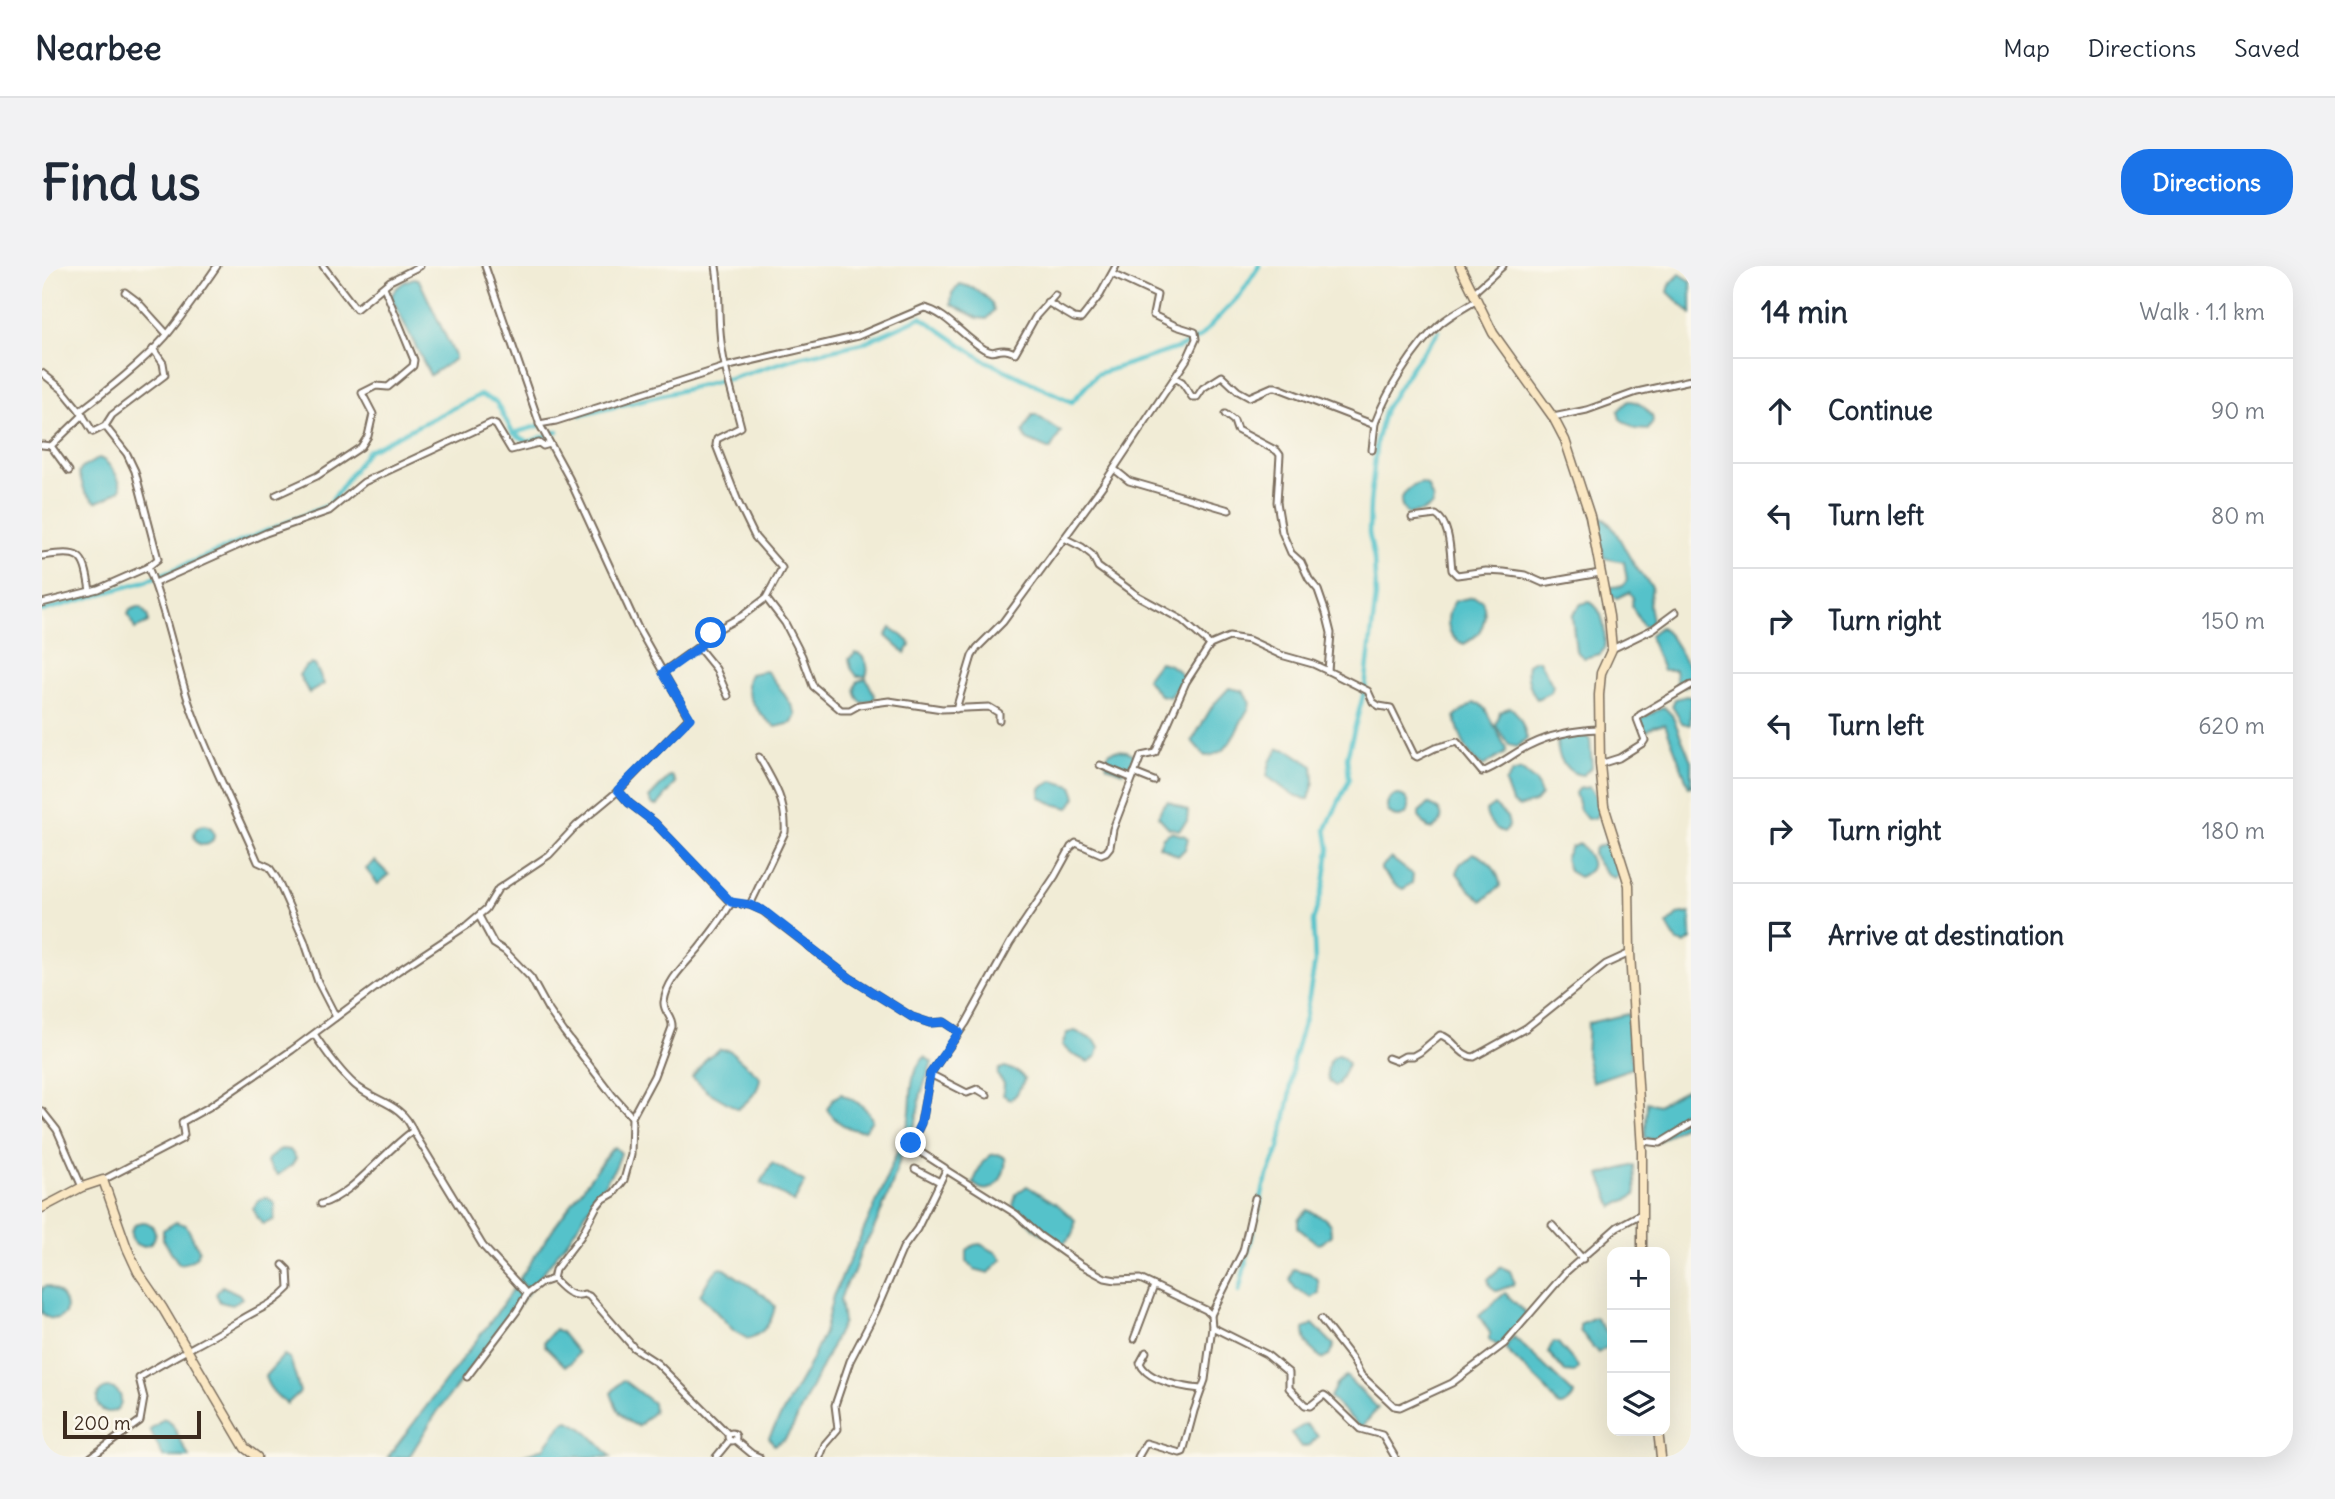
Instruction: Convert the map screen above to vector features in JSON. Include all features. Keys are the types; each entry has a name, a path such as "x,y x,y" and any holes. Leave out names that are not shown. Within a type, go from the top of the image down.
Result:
{"main road":[{"path":"1460,266 1493,333 1553,417 1565,440 1590,516 1609,616 1612,649 1601,673 1600,764 1609,827 1621,852 1629,885 1630,953 1642,1141 1642,1247"},
{"path":"42,1208 82,1187 103,1180 138,1272 162,1307 244,1448 257,1457"},
{"path":"1659,1436 1661,1457"}],"street":[{"path":"51,446 82,413 167,334 217,266"},
{"path":"323,266 356,309 401,274 420,266"},
{"path":"103,1180 182,1139 182,1122 209,1107 479,916 498,889 549,855 576,825 618,790 690,718 637,626 569,478 540,425 485,266"},
{"path":"663,673 698,648 711,633 742,616 766,598 782,568 755,537 716,444 720,436 741,427 725,369 719,331 719,283 716,266"},
{"path":"1047,302 1081,320 1100,295 1116,266"},
{"path":"1372,450 1375,423 1385,399 1429,335 1475,297 1503,266"},
{"path":"956,709 972,656 1003,622 1114,469 1175,378 1196,339 1195,332 1153,315 1157,295 1112,274"},
{"path":"276,495 317,476 361,447 368,436 373,414 362,393 376,386 388,387 413,366 414,360 384,287"},
{"path":"125,292 145,309 167,334"},
{"path":"540,425 725,369 858,336 925,308 933,310 988,351 995,353 1004,349 1016,353 1036,316 1055,295"},
{"path":"42,373 62,389 82,413 93,432 96,432 112,415 165,375 163,363 153,349"},
{"path":"1175,378 1182,382 1192,397 1197,397 1203,388 1222,376 1249,397 1276,387 1368,423 1375,423"},
{"path":"1553,417 1587,410 1637,392 1691,380"},
{"path":"1225,414 1234,421 1237,430 1278,451 1280,455 1277,502 1282,532 1291,553 1298,558 1318,590 1326,613 1331,633 1328,671"},
{"path":"154,582 266,533 329,510 352,490 373,477 491,424 496,425 511,450 539,443 543,446 549,442"},
{"path":"42,603 90,591 149,570 158,559 135,471 127,454 104,426"},
{"path":"42,445 51,446 69,471"},
{"path":"1114,469 1129,481 1229,510"},
{"path":"1412,518 1436,514 1441,518 1446,529 1452,570 1457,575 1486,571 1504,572 1525,575 1543,583 1600,573"},
{"path":"1063,538 1082,547 1092,555 1098,567 1138,596 1182,620 1210,645"},
{"path":"42,556 76,554 85,565 90,591"},
{"path":"149,570 188,700 217,771 232,799 258,862 269,867 277,879 304,940 318,982 336,1017"},
{"path":"766,598 785,623 802,656 813,686 841,710 889,701 925,708 989,707 999,713 999,720"},
{"path":"1612,649 1653,629 1676,612"},
{"path":"1211,1315 1140,1279 1105,1278 1081,1265 1040,1236 1016,1214 911,1146 921,1123 930,1074 975,1007 1010,943 1055,876 1070,847 1076,843 1101,854 1110,848 1113,830 1141,756 1155,753 1186,682 1210,645 1229,637 1249,640 1281,655 1313,664 1368,691 1373,702 1391,708 1417,757 1435,748 1457,742 1482,772 1530,745 1555,735 1599,729"},
{"path":"698,648 716,669 727,696"},
{"path":"1600,764 1612,761 1643,743 1646,740 1637,719 1640,715 1691,685"},
{"path":"750,905 785,832 786,820 773,778 759,757"},
{"path":"1100,765 1154,781"},
{"path":"618,790 629,803 655,823 731,902 750,905 764,911 850,978 912,1017 930,1023 944,1022 959,1032"},
{"path":"552,1279 555,1269 581,1236 597,1206 614,1194 624,1180 631,1155 632,1116 654,1076 672,1027 673,1021 664,1008 671,981 723,917 731,902"},
{"path":"479,916 494,944 505,951 531,978 564,1032 613,1096 632,1116"},
{"path":"1388,1058 1396,1061 1412,1056 1440,1035 1446,1037 1466,1056 1474,1057 1526,1028 1606,964 1630,953"},
{"path":"314,1034 327,1054 354,1084 372,1097 401,1111 409,1119 483,1246 527,1293"},
{"path":"930,1074 967,1093 978,1089 986,1095"},
{"path":"42,1111 57,1130 82,1187"},
{"path":"1642,1141 1660,1143 1691,1124"},
{"path":"321,1204 330,1202 356,1182 413,1130"},
{"path":"915,1169 940,1182"},
{"path":"820,1457 825,1444 838,1429 835,1405 850,1361 876,1311 903,1248 917,1229 946,1170"},
{"path":"1138,1457 1146,1443 1183,1452 1209,1365 1211,1315 1243,1251 1255,1198"},
{"path":"1321,1320 1352,1359 1361,1375 1394,1406 1400,1407 1452,1383 1504,1344 1566,1272 1617,1227 1641,1214"},
{"path":"1552,1225 1583,1259"},
{"path":"91,1457 140,1421 144,1398 139,1378 260,1312 286,1291 290,1282 288,1270 283,1265"},
{"path":"467,1377 517,1311 527,1293 552,1279"},
{"path":"552,1279 571,1294 589,1296 634,1348 657,1363 731,1438 754,1456"},
{"path":"1134,1339 1154,1286"},
{"path":"1212,1327 1266,1354 1289,1373 1289,1388 1305,1405 1310,1406 1324,1395 1360,1429 1382,1435 1395,1457"},
{"path":"1146,1352 1140,1363 1143,1369 1175,1386 1201,1389"},
{"path":"716,1457 731,1438"}],"water":[{"path":"1680,274 1691,281 1691,314 1668,292 1670,284"},
{"path":"415,278 419,280 455,356 455,359 430,375 391,297 401,285"},
{"path":"960,284 976,290 989,300 994,310 987,319 977,318 951,304 952,293"},
{"path":"1628,401 1642,405 1652,416 1653,421 1648,430 1635,429 1620,419 1618,411"},
{"path":"1032,415 1061,432 1050,450 1027,440 1023,432"},
{"path":"99,458 114,471 121,489 96,502 85,492 79,473 82,468"},
{"path":"1421,483 1427,485 1433,499 1432,505 1422,512 1408,514 1402,505 1403,496 1406,491"},
{"path":"1595,513 1611,526 1642,576 1652,587 1649,605 1652,620 1648,626 1643,626 1631,605 1633,598 1629,592 1617,598 1609,596 1611,587 1623,586 1627,580 1624,562 1604,558"},
{"path":"1473,597 1482,600 1484,620 1475,636 1464,644 1450,631 1449,613 1455,601"},
{"path":"1590,602 1599,610 1601,616 1605,648 1600,654 1584,658 1576,651 1572,616 1581,604"},
{"path":"141,607 148,617 148,623 135,629 128,614"},
{"path":"1660,627 1670,636 1691,670 1691,682 1684,687 1677,686 1675,670 1663,670 1650,639 1650,635"},
{"path":"891,628 909,641 910,646 905,653 886,636"},
{"path":"856,653 866,662 866,676 857,676 851,668 849,659"},
{"path":"1539,660 1553,686 1551,692 1537,699 1528,673 1528,664"},
{"path":"1159,662 1174,668 1184,680 1169,697 1160,695 1146,679"},
{"path":"311,664 315,665 324,684 309,693 299,675"},
{"path":"766,671 796,715 792,723 776,727 758,711 749,696 747,681 750,674"},
{"path":"866,678 875,696 874,700 862,703 855,690 858,681"},
{"path":"1229,688 1243,691 1250,702 1249,708 1227,746 1214,755 1205,756 1192,741 1213,705"},
{"path":"1691,697 1690,725 1682,723 1672,706 1675,699"},
{"path":"1474,703 1485,709 1506,748 1505,753 1483,766 1468,752 1455,716"},
{"path":"1510,707 1519,717 1527,739 1516,747 1509,745 1496,726 1500,712"},
{"path":"1664,707 1672,715 1691,761 1689,787 1665,724 1654,726 1644,733 1640,719"},
{"path":"1573,733 1583,733 1590,740 1592,767 1583,775 1567,768 1559,753 1557,741"},
{"path":"1279,748 1290,751 1313,766 1314,782 1309,799 1305,800 1287,791 1267,776 1270,762"},
{"path":"1115,750 1135,755 1122,772 1107,766 1105,759"},
{"path":"1521,770 1536,782 1541,795 1535,802 1519,807 1512,802 1505,783 1512,773"},
{"path":"670,776 676,783 658,805 653,805 649,798"},
{"path":"1053,781 1072,786 1076,797 1069,808 1040,797 1041,788"},
{"path":"1589,787 1595,795 1599,812 1595,818 1587,819 1580,810 1575,793 1578,789"},
{"path":"1398,795 1406,798 1409,806 1406,814 1398,817 1390,814 1387,806 1390,798"},
{"path":"1168,801 1188,811 1187,821 1179,830 1169,828 1158,816"},
{"path":"1428,804 1438,809 1442,818 1432,829 1419,817 1419,812"},
{"path":"1494,805 1507,817 1509,825 1505,832 1495,828 1488,818 1486,811"},
{"path":"204,825 211,828 214,835 211,842 204,845 197,842 194,835 197,828"},
{"path":"1171,832 1188,839 1185,849 1178,856 1159,846 1163,837"},
{"path":"1606,843 1620,865 1615,878 1602,868 1593,853 1595,848"},
{"path":"1580,844 1590,858 1591,866 1579,877 1569,871 1565,858 1571,847"},
{"path":"1473,853 1483,858 1498,876 1500,886 1483,901 1457,873 1460,864"},
{"path":"1391,858 1413,875 1412,883 1403,889 1381,870"},
{"path":"375,861 389,875 378,884 366,869"},
{"path":"1690,913 1691,939 1685,944 1677,942 1667,925 1677,915"},
{"path":"1628,1014 1632,1068 1592,1082 1586,1054 1588,1023"},
{"path":"1075,1031 1095,1041 1099,1048 1097,1056 1089,1062 1062,1045 1067,1033"},
{"path":"720,1049 729,1050 760,1077 756,1091 738,1109 707,1091 692,1077 708,1057"},
{"path":"1338,1055 1348,1064 1335,1086 1329,1081 1327,1070 1332,1059"},
{"path":"925,1057 932,1062 921,1093 916,1122 872,1233 863,1246 853,1274 845,1286 840,1300 843,1322 793,1426 785,1439 774,1445 769,1437 824,1333 833,1296 904,1136 909,1119 915,1070"},
{"path":"1005,1067 1018,1072 1025,1079 1016,1095 1010,1099 1003,1095 1004,1083 997,1075 999,1069"},
{"path":"1691,1086 1691,1121 1659,1141 1645,1138 1647,1102 1658,1105"},
{"path":"841,1094 860,1104 870,1115 872,1120 865,1130 843,1125 827,1109 833,1099"},
{"path":"615,1147 621,1153 616,1166 571,1236 437,1412 409,1457 388,1457 494,1317 555,1226"},
{"path":"281,1149 290,1150 296,1158 292,1165 278,1175 267,1162"},
{"path":"998,1154 1005,1158 1001,1178 992,1188 980,1188 973,1183 982,1163 991,1155"},
{"path":"772,1163 805,1182 794,1202 761,1183"},
{"path":"1634,1165 1636,1195 1613,1207 1600,1175"},
{"path":"1027,1186 1057,1204 1075,1220 1074,1233 1063,1244 1037,1231 1013,1206 1016,1194"},
{"path":"267,1197 275,1204 274,1220 263,1224 253,1208 259,1200"},
{"path":"1307,1210 1330,1224 1331,1235 1322,1243 1318,1244 1298,1228 1298,1220"},
{"path":"143,1222 152,1225 155,1234 152,1243 143,1246 134,1243 131,1234 134,1225"},
{"path":"176,1222 186,1225 199,1250 197,1256 186,1263 180,1264 177,1261 163,1239 163,1230"},
{"path":"980,1244 997,1253 1002,1259 989,1273 974,1269 967,1262 967,1250"},
{"path":"1501,1267 1510,1271 1514,1281 1513,1285 1497,1291 1490,1286 1488,1279"},
{"path":"719,1268 725,1269 764,1295 775,1306 766,1327 754,1337 748,1339 734,1331 700,1295 710,1277"},
{"path":"1293,1269 1309,1273 1318,1280 1319,1293 1312,1298 1295,1288 1290,1280"},
{"path":"47,1286 59,1294 66,1305 65,1314 58,1319 49,1318 42,1313 42,1288"},
{"path":"222,1286 242,1298 232,1305 220,1302 216,1294"},
{"path":"1505,1293 1529,1316 1499,1347 1490,1340 1490,1333 1479,1316"},
{"path":"1595,1317 1607,1333 1607,1347 1598,1353 1580,1331 1580,1324"},
{"path":"1313,1324 1334,1345 1329,1356 1323,1359 1312,1350 1305,1339 1304,1329"},
{"path":"555,1329 561,1332 578,1353 571,1363 565,1366 545,1346 544,1342"},
{"path":"1514,1337 1574,1394 1568,1403 1559,1406 1545,1388 1506,1350 1507,1344"},
{"path":"1553,1342 1558,1343 1577,1365 1574,1373 1565,1372 1548,1352"},
{"path":"284,1355 290,1358 300,1392 287,1404 273,1392 265,1376"},
{"path":"1346,1376 1378,1408 1361,1428 1330,1397 1336,1385"},
{"path":"623,1380 653,1403 654,1411 639,1426 624,1418 611,1393"},
{"path":"109,1388 118,1391 121,1400 118,1409 109,1412 100,1409 97,1400 100,1391"},
{"path":"164,1419 172,1424 189,1457 163,1457 150,1430"},
{"path":"568,1421 585,1431 611,1457 517,1457 544,1448 563,1423"},
{"path":"1306,1424 1318,1436 1310,1445 1301,1447 1291,1433"}],"waterway":[{"path":"581,415 735,377 799,357 863,343 921,317 984,360 1072,402 1097,374 1178,348 1199,338 1241,294 1259,266"},
{"path":"1239,1291 1264,1186 1279,1148 1290,1096 1293,1061 1305,1018 1315,962 1313,921 1324,884 1329,849 1326,829 1349,780 1347,757 1365,688 1376,596 1374,558 1369,533 1377,438 1385,409 1412,366 1439,331"},
{"path":"42,611 146,581 329,505 367,451 480,395 496,402 513,433 529,442 558,431"},
{"path":"513,433 542,425"}],"route":[{"path":"711,633 698,648 663,673 690,718 618,790 629,803 655,823 731,902 750,905 764,911 850,978 912,1017 923,1022 944,1022 959,1032 930,1074 921,1123 911,1143"}]}
